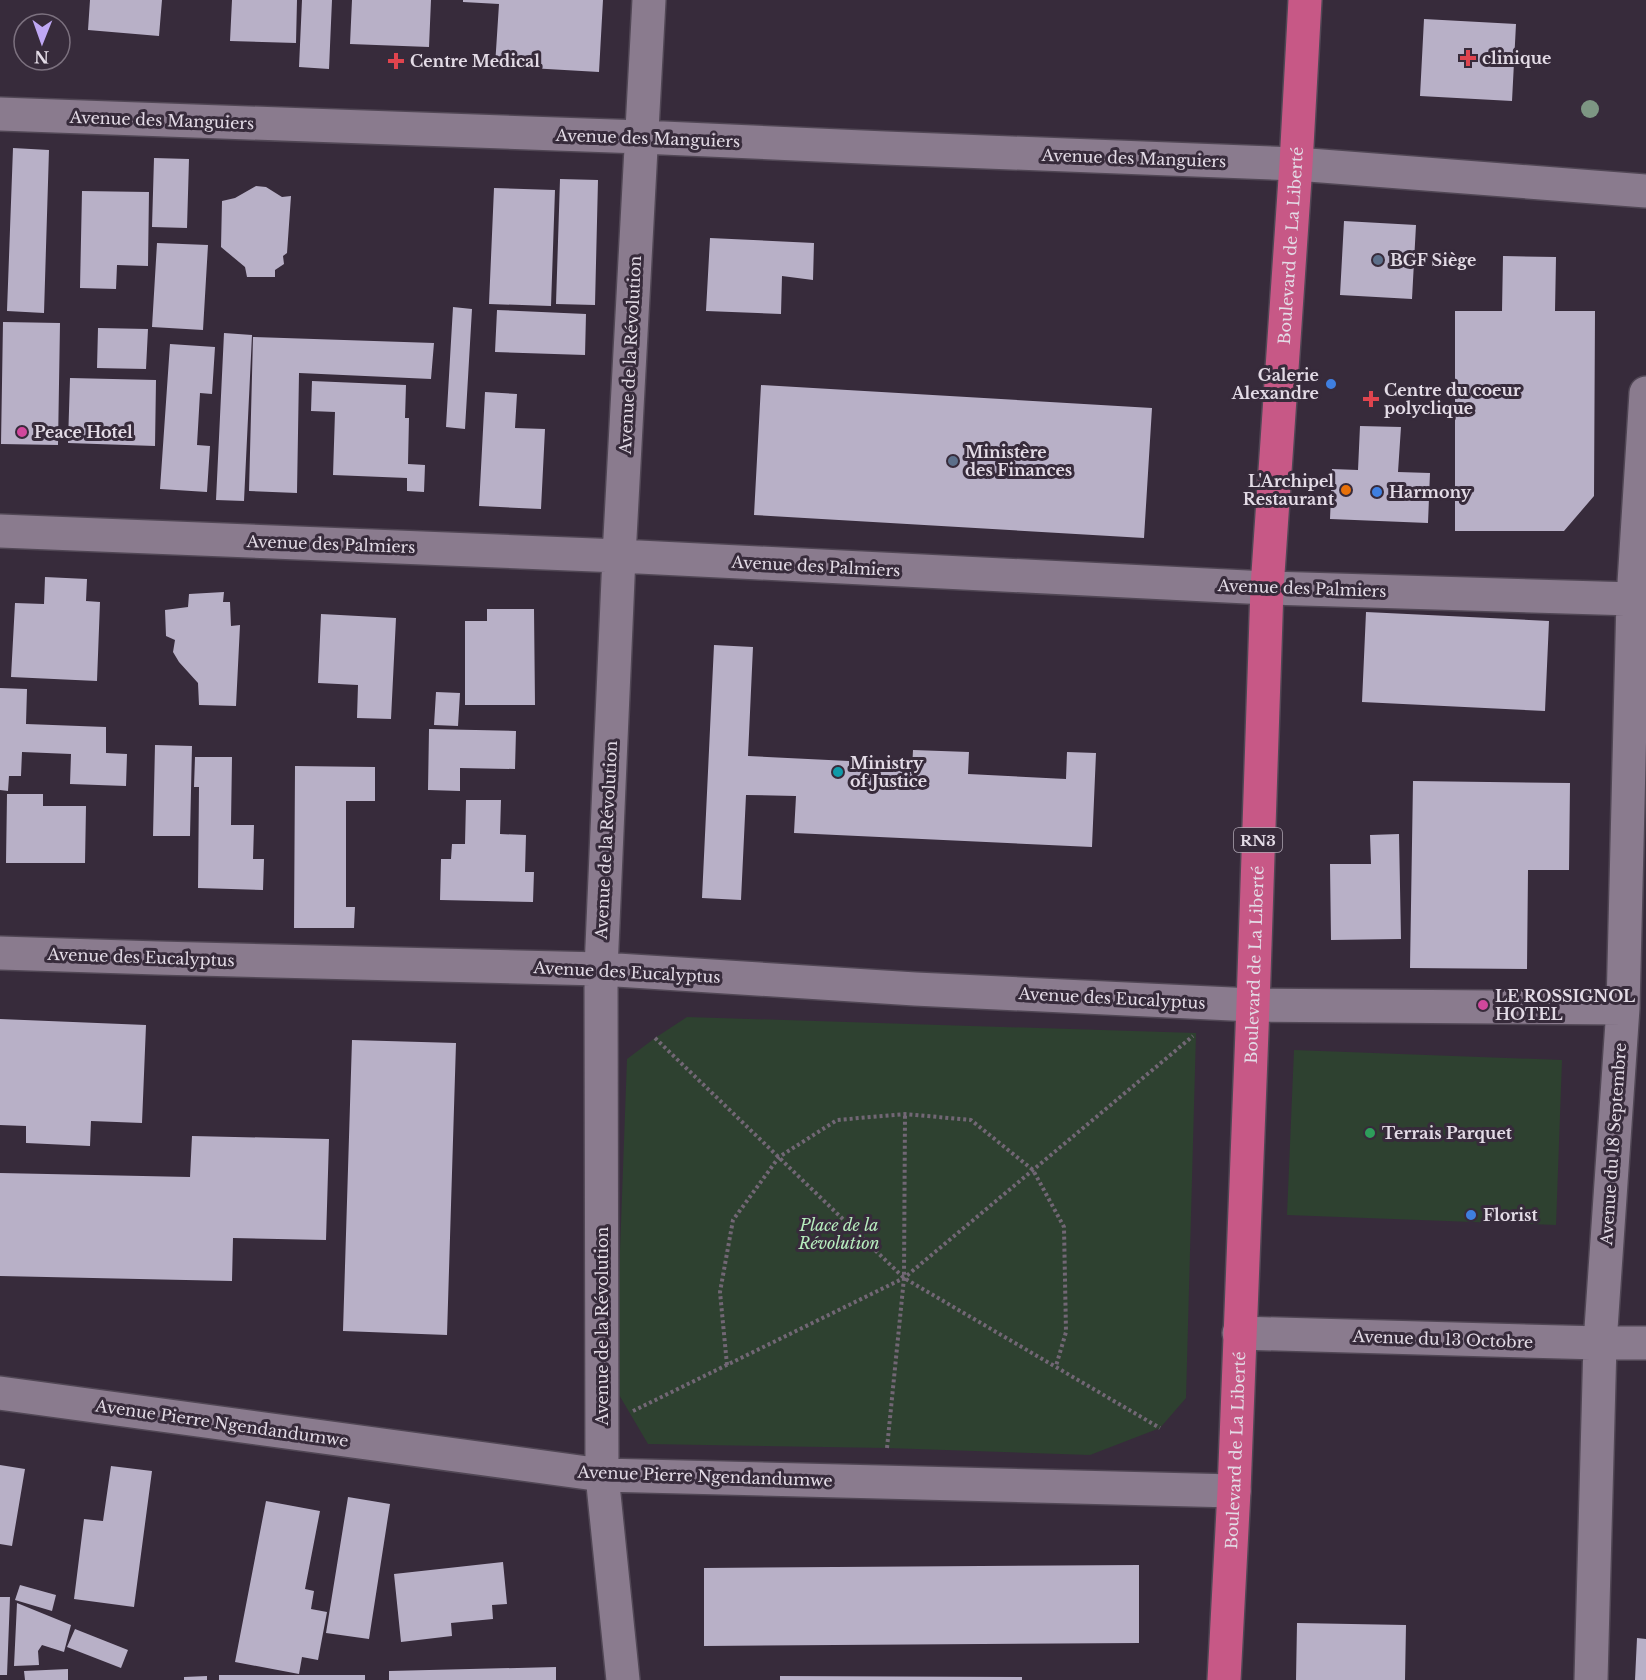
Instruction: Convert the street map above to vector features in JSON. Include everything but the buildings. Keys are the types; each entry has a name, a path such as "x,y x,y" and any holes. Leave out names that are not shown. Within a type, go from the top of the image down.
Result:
{"highway":[{"name":"Boulevard de La Liberté","path":"1224,1680 1234,1491 1267,588 1305,0"}],"street":[{"name":"Avenue de la Révolution","path":"623,1680 602,1475 601,969 649,0"},
{"name":"Avenue des Manguiers","path":"0,114 1296,164 1646,191"},
{"name":"Avenue du 18 Septembre","path":"1591,1680 1600,1344 1623,1008 1633,599 1646,393"},
{"name":"Avenue des Palmiers","path":"0,531 620,556 1267,588 1633,599"},
{"name":"Avenue des Eucalyptus","path":"0,952 147,958 601,969 915,989 1253,1005 1623,1008"},
{"name":"Avenue du 13 Octobre","path":"1239,1334 1600,1344 1646,1343"},
{"name":"Avenue Pierre Ngendandumwe","path":"0,1393 602,1475 1234,1491"}],"path":[{"path":"630,1413 904,1278 1196,1033"},
{"path":"655,1038 904,1278 1160,1428"},
{"path":"887,1448 904,1278 905,1114"},
{"path":"727,1365 720,1292 733,1220 779,1157 837,1120 905,1114 971,1120 1033,1170 1064,1227 1066,1332 1056,1366"}],"green space":[{"name":"Place de la Révolution","path":"687,1017 1196,1033 1186,1398 1160,1428 1090,1455 887,1448 648,1444 615,1388 627,1059"},
{"path":"1294,1050 1562,1060 1556,1225 1287,1215"}],"place":[{"name":"clinique","path":"1468,58"},
{"name":"Centre Medical","path":"396,61"},
{"name":"BGF Siège","path":"1378,260"},
{"name":"Galerie Alexandre","path":"1331,384"},
{"name":"Centre du coeur polyclique","path":"1371,399"},
{"name":"Peace Hotel","path":"22,432"},
{"name":"Ministère des Finances","path":"953,461"},
{"name":"L'Archipel Restaurant","path":"1346,490"},
{"name":"Harmony","path":"1377,492"},
{"name":"Ministry of Justice","path":"838,772"},
{"name":"LE ROSSIGNOL HOTEL","path":"1483,1005"},
{"name":"Terrais Parquet","path":"1370,1133"},
{"name":"Florist","path":"1471,1215"}]}
